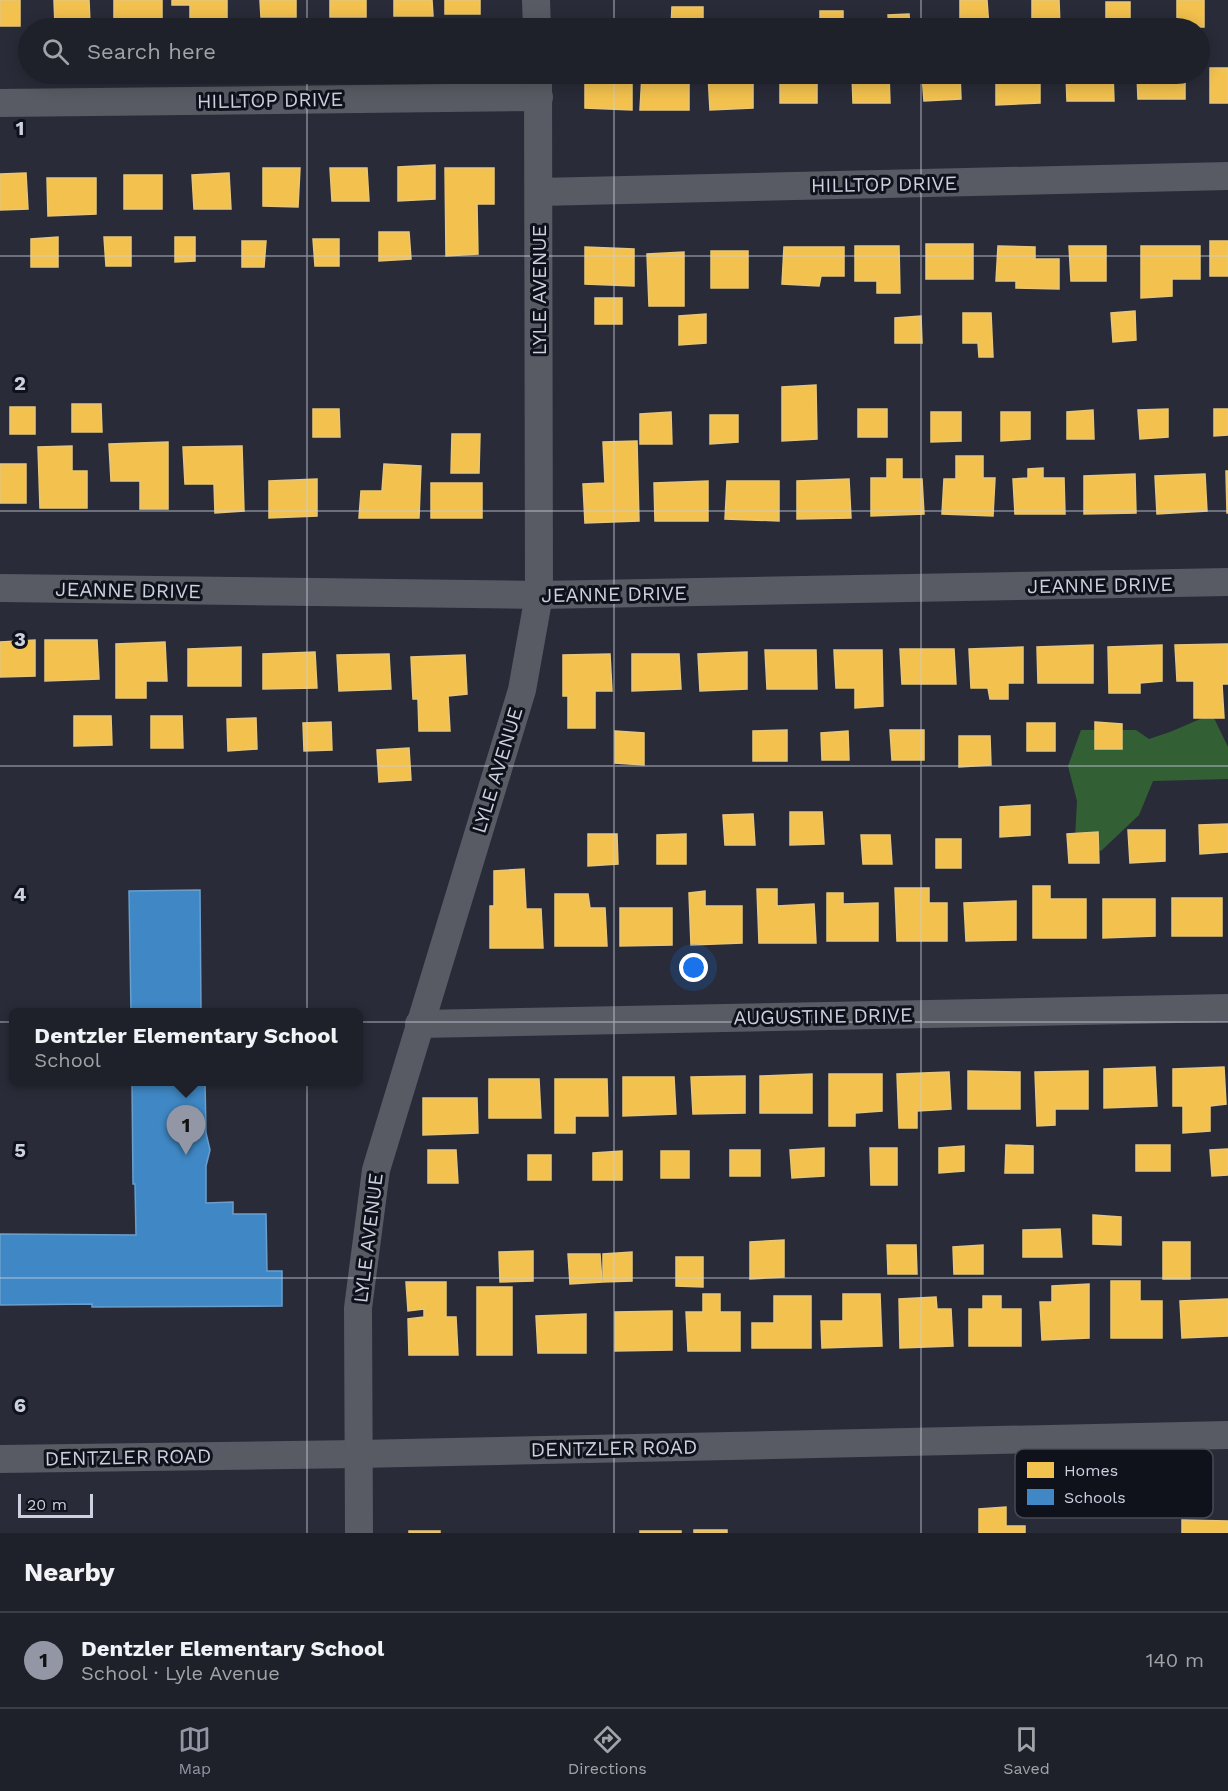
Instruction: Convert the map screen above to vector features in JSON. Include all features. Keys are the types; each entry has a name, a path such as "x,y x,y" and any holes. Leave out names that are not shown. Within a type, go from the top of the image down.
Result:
{"street":[{"path":"536,0 537,18"},
{"name":"HILLTOP DRIVE","path":"0,103 539,85"},
{"name":"LYLE AVENUE","path":"359,1533 358,1308 376,1170 522,690 539,595 539,85"},
{"name":"HILLTOP DRIVE","path":"539,192 1228,176"},
{"name":"JEANNE DRIVE","path":"0,588 539,595 1228,582"},
{"name":"AUGUSTINE DRIVE","path":"419,1024 1228,1008"},
{"name":"DENTZLER ROAD","path":"0,1459 358,1454 1228,1435"}],"green space":[{"path":"1212,714 1228,747 1228,779 1153,781 1139,815 1101,851 1075,839 1077,801 1068,766 1081,730 1136,730 1149,739"}],"building: Homes":[{"path":"0,0 20,0 18,26 0,26"},
{"path":"54,0 89,0 90,18 55,18"},
{"path":"114,0 162,0 162,18 114,18"},
{"path":"172,0 227,0 227,18 190,18 190,5 172,5"},
{"path":"260,0 296,0 296,17 261,17"},
{"path":"330,0 366,0 366,17 330,17"},
{"path":"394,0 432,0 433,16 394,16"},
{"path":"445,0 480,0 480,14 445,14"},
{"path":"960,0 987,0 988,18 960,18"},
{"path":"1032,0 1059,0 1060,18 1032,18"},
{"path":"1177,0 1204,0 1204,18 1177,18"},
{"path":"1106,2 1130,2 1130,18 1106,18"},
{"path":"672,7 703,7 703,18 671,18"},
{"path":"820,11 843,11 843,18 820,18"},
{"path":"909,14 909,18 888,18 888,15"},
{"path":"1210,68 1228,68 1228,103 1210,103"},
{"path":"585,84 632,84 632,110 585,108"},
{"path":"641,84 689,84 689,110 640,110"},
{"path":"709,84 753,84 753,108 710,110"},
{"path":"780,84 817,84 817,103 780,103"},
{"path":"852,84 889,84 890,103 853,103"},
{"path":"923,84 960,84 961,99 924,101"},
{"path":"996,84 1040,84 1040,103 996,105"},
{"path":"1066,84 1113,84 1114,101 1067,101"},
{"path":"1137,84 1185,84 1185,99 1138,99"},
{"path":"435,165 435,199 398,201 398,167"},
{"path":"263,168 300,168 298,207 263,206"},
{"path":"330,168 367,168 369,201 332,201"},
{"path":"445,168 494,168 494,204 477,204 478,254 446,256"},
{"path":"26,173 28,209 0,210 0,174"},
{"path":"229,173 231,209 194,209 192,175"},
{"path":"124,175 162,175 162,209 124,209"},
{"path":"47,178 96,178 96,214 48,216"},
{"path":"379,232 409,232 411,259 379,261"},
{"path":"58,237 58,267 31,267 31,239"},
{"path":"104,237 131,237 131,266 106,266"},
{"path":"175,237 195,237 195,261 175,262"},
{"path":"313,239 339,239 339,266 315,266"},
{"path":"242,241 266,241 264,267 242,267"},
{"path":"1210,241 1228,241 1228,276 1210,276"},
{"path":"926,244 973,244 973,279 926,279"},
{"path":"855,246 899,246 900,293 877,293 877,281 855,281"},
{"path":"998,246 1035,247 1035,259 1059,259 1059,289 1016,288 1016,281 996,281"},
{"path":"1069,246 1106,246 1106,281 1071,281"},
{"path":"1141,246 1200,246 1200,279 1172,279 1172,296 1141,298"},
{"path":"585,247 634,249 634,286 585,284"},
{"path":"784,247 844,247 844,276 821,276 819,286 782,284"},
{"path":"711,251 748,251 748,288 711,288"},
{"path":"684,252 684,306 649,306 647,254"},
{"path":"595,298 622,298 622,324 595,324"},
{"path":"1135,311 1136,340 1113,342 1111,313"},
{"path":"963,313 991,313 993,357 979,357 978,343 963,343"},
{"path":"706,314 706,343 679,345 679,316"},
{"path":"921,316 922,343 895,343 895,318"},
{"path":"816,385 817,439 782,441 782,387"},
{"path":"72,404 101,404 102,432 72,432"},
{"path":"10,407 35,407 35,434 10,434"},
{"path":"313,409 339,409 340,437 313,437"},
{"path":"858,409 887,409 887,437 858,437"},
{"path":"1168,409 1168,437 1140,439 1138,410"},
{"path":"1214,409 1228,409 1228,435 1214,436"},
{"path":"1093,410 1094,439 1067,439 1067,412"},
{"path":"671,412 672,444 640,444 640,414"},
{"path":"931,412 961,412 961,441 931,442"},
{"path":"1001,412 1030,412 1030,439 1001,441"},
{"path":"710,415 738,415 738,442 710,444"},
{"path":"452,434 480,434 479,473 451,473"},
{"path":"637,441 639,521 585,523 583,484 605,483 603,442"},
{"path":"168,442 168,509 140,509 140,481 111,481 109,444"},
{"path":"72,446 72,471 87,471 87,508 40,508 38,447"},
{"path":"242,446 244,511 215,513 214,484 185,484 183,447"},
{"path":"956,456 983,456 983,478 995,478 993,516 942,514 944,479 956,479"},
{"path":"887,459 902,459 902,479 922,479 924,514 871,516 871,478 887,478"},
{"path":"0,464 26,464 26,503 0,503"},
{"path":"384,464 421,466 419,518 359,518 361,491 382,491"},
{"path":"1043,468 1043,478 1064,478 1065,514 1015,514 1013,479 1028,478 1028,469"},
{"path":"1226,471 1228,471 1228,513 1227,513"},
{"path":"1135,474 1136,513 1084,514 1084,476"},
{"path":"1205,474 1207,511 1157,514 1155,476"},
{"path":"317,479 317,516 269,518 269,481"},
{"path":"849,479 851,518 797,519 797,481"},
{"path":"708,481 708,521 655,521 654,483"},
{"path":"727,481 779,481 779,521 725,519"},
{"path":"431,483 482,483 482,518 431,518"},
{"path":"35,640 35,676 0,677 0,642"},
{"path":"45,640 97,640 99,679 45,681"},
{"path":"165,642 167,681 146,681 146,698 116,698 116,644"},
{"path":"1228,644 1228,684 1222,684 1224,718 1194,718 1194,681 1177,681 1175,645"},
{"path":"1093,645 1093,683 1038,683 1037,647"},
{"path":"1162,645 1162,681 1140,683 1140,693 1109,693 1108,647"},
{"path":"241,647 241,686 188,686 188,649"},
{"path":"1023,647 1023,683 1008,683 1008,699 990,699 988,688 971,688 969,649"},
{"path":"900,649 954,649 956,684 902,684"},
{"path":"765,650 816,650 817,689 767,689"},
{"path":"834,650 882,650 883,706 855,708 855,688 836,688"},
{"path":"315,652 317,688 263,689 263,654"},
{"path":"747,652 747,689 700,691 698,654"},
{"path":"389,654 391,689 339,691 337,655"},
{"path":"610,654 612,691 595,691 595,728 568,728 568,696 563,696 563,655"},
{"path":"632,654 679,654 681,689 632,691"},
{"path":"465,655 467,694 448,696 450,731 419,731 418,699 413,699 411,657"},
{"path":"74,716 111,716 112,745 74,746"},
{"path":"151,716 182,716 183,748 151,748"},
{"path":"256,718 257,749 228,751 227,719"},
{"path":"331,722 332,750 304,751 303,723"},
{"path":"1095,722 1122,724 1122,749 1095,749"},
{"path":"1027,723 1055,723 1055,751 1027,751"},
{"path":"787,730 787,761 753,761 753,731"},
{"path":"890,730 924,730 924,760 892,760"},
{"path":"615,731 644,733 644,765 615,763"},
{"path":"848,731 849,760 822,760 821,733"},
{"path":"959,736 990,736 991,765 959,767"},
{"path":"409,748 411,780 379,782 377,750"},
{"path":"1030,805 1030,835 1000,837 1000,807"},
{"path":"790,812 822,812 824,844 790,845"},
{"path":"753,814 755,845 725,845 723,815"},
{"path":"1228,824 1228,852 1200,854 1199,825"},
{"path":"1128,830 1165,830 1165,861 1130,863"},
{"path":"1098,832 1099,863 1069,863 1067,834"},
{"path":"588,834 617,834 618,864 588,866"},
{"path":"686,834 686,864 657,864 657,835"},
{"path":"861,835 890,835 892,864 863,864"},
{"path":"936,839 961,839 961,868 936,868"},
{"path":"524,869 526,909 541,909 543,948 490,948 490,906 494,906 494,871"},
{"path":"1033,886 1050,886 1050,899 1086,899 1086,938 1033,938"},
{"path":"895,888 929,888 929,903 947,903 947,941 897,941"},
{"path":"757,889 777,889 777,906 814,904 816,943 759,943"},
{"path":"705,891 705,906 742,906 742,943 691,945 689,893"},
{"path":"827,893 843,893 843,904 878,903 878,941 827,941"},
{"path":"555,894 588,894 590,908 605,908 607,946 555,946"},
{"path":"1172,898 1222,898 1222,936 1172,936"},
{"path":"1103,899 1155,899 1155,936 1103,938"},
{"path":"1016,901 1016,940 966,941 964,903"},
{"path":"620,908 672,908 672,945 620,946"},
{"path":"1155,1067 1157,1106 1104,1108 1104,1069"},
{"path":"1224,1067 1226,1104 1210,1106 1210,1131 1183,1133 1183,1106 1173,1106 1173,1069"},
{"path":"968,1071 1020,1072 1020,1109 968,1109"},
{"path":"1088,1071 1088,1109 1055,1109 1055,1125 1037,1126 1035,1072"},
{"path":"949,1072 951,1109 917,1111 917,1128 899,1128 897,1074"},
{"path":"812,1074 812,1113 760,1113 760,1076"},
{"path":"829,1074 882,1074 882,1111 855,1113 855,1126 829,1126"},
{"path":"745,1076 745,1113 693,1114 691,1077"},
{"path":"623,1077 674,1077 676,1114 623,1116"},
{"path":"489,1079 539,1079 541,1118 489,1118"},
{"path":"555,1079 607,1079 608,1116 575,1116 575,1133 555,1133"},
{"path":"423,1098 477,1098 478,1133 423,1135"},
{"path":"1006,1145 1033,1146 1033,1173 1005,1173"},
{"path":"1136,1145 1170,1145 1170,1171 1136,1171"},
{"path":"964,1146 964,1171 939,1173 939,1148"},
{"path":"824,1148 824,1176 792,1178 790,1150"},
{"path":"870,1148 897,1148 897,1185 871,1185"},
{"path":"1228,1149 1228,1175 1212,1176 1210,1150"},
{"path":"428,1150 456,1150 458,1183 428,1183"},
{"path":"730,1150 760,1150 760,1176 730,1176"},
{"path":"622,1151 622,1180 593,1180 593,1153"},
{"path":"661,1151 689,1151 689,1178 661,1178"},
{"path":"528,1155 551,1155 551,1180 528,1180"},
{"path":"1093,1215 1121,1217 1121,1245 1093,1244"},
{"path":"1060,1229 1062,1257 1023,1257 1023,1230"},
{"path":"784,1240 784,1277 750,1279 750,1242"},
{"path":"1163,1242 1190,1242 1190,1279 1163,1279"},
{"path":"887,1245 916,1245 917,1274 888,1274"},
{"path":"983,1245 983,1274 954,1274 953,1247"},
{"path":"533,1251 533,1281 500,1282 499,1252"},
{"path":"632,1252 632,1281 603,1282 603,1254"},
{"path":"568,1254 600,1254 602,1282 570,1284"},
{"path":"676,1257 703,1257 703,1287 676,1286"},
{"path":"1111,1281 1140,1281 1140,1301 1162,1301 1162,1338 1111,1338"},
{"path":"406,1282 446,1282 446,1317 456,1317 458,1355 409,1355 408,1319 424,1317 424,1309 408,1311"},
{"path":"1089,1284 1089,1338 1042,1340 1040,1302 1052,1302 1052,1286"},
{"path":"477,1287 512,1287 512,1355 477,1355"},
{"path":"703,1294 720,1294 720,1312 740,1312 740,1351 688,1351 686,1312 703,1312"},
{"path":"843,1294 880,1294 882,1346 822,1348 821,1321 843,1321"},
{"path":"774,1296 811,1296 811,1348 752,1348 752,1323 774,1323"},
{"path":"983,1296 1001,1296 1001,1309 1021,1309 1021,1346 969,1346 969,1309 983,1309"},
{"path":"936,1297 937,1309 951,1309 953,1346 900,1348 899,1299"},
{"path":"1228,1299 1228,1336 1182,1338 1180,1301"},
{"path":"672,1311 672,1350 615,1351 615,1312"},
{"path":"586,1314 586,1353 538,1353 536,1316"},
{"path":"1006,1507 1006,1526 1025,1526 1025,1533 979,1533 979,1509"},
{"path":"1182,1520 1228,1521 1228,1533 1182,1533"},
{"path":"694,1530 727,1530 727,1533 694,1533"},
{"path":"409,1531 440,1531 440,1533 409,1533"},
{"path":"640,1531 681,1531 681,1533 640,1533"}],"building: Schools":[{"path":"200,890 201,1008 131,1008 129,891"},
{"path":"132,1086 205,1086 206,1133 210,1150 206,1166 206,1203 233,1202 233,1214 266,1214 267,1271 282,1271 282,1306 0,1305 0,1234 136,1235 135,1184 133,1184"}],"place":[{"name":"Dentzler Elementary School","path":"186,1155"}]}
